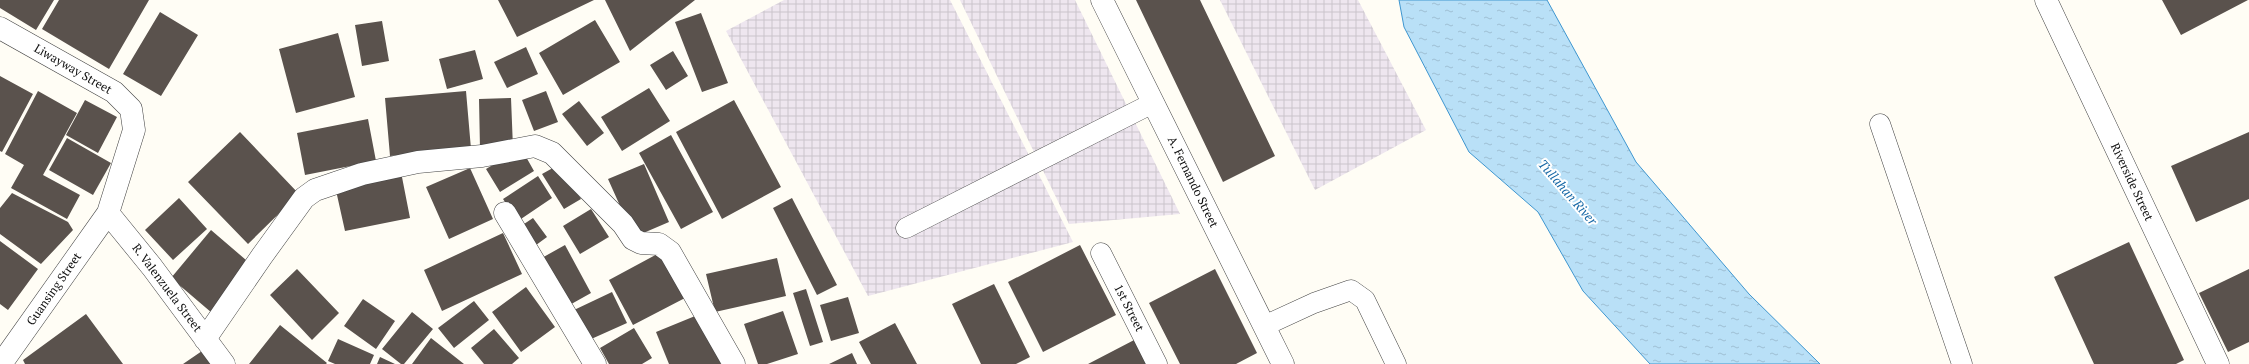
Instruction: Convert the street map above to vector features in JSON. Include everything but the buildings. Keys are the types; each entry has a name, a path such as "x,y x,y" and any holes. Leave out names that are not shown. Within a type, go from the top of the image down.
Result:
{"street":[{"name":"A. Fernando Street","path":"1102,0 1283,364"},
{"name":"Riverside Street","path":"2046,0 2218,364"},
{"name":"Liwayway Street","path":"0,28 114,92 131,109 134,130 108,213"},
{"path":"205,339 304,198 315,190 362,174 418,162 482,156 534,146 552,153 623,224 633,239 641,243 660,244 670,252 734,364"},
{"name":"R. Valenzuela Street","path":"108,213 152,267 224,364"},
{"name":"Guansing Street","path":"1,364 108,213"},
{"path":"505,213 595,364"}],"lane":[{"path":"906,228 1153,103"},
{"path":"1880,124 1962,364"},
{"name":"1st Street","path":"1101,253 1157,364"},
{"path":"1264,326 1322,300 1351,290 1365,300 1396,364"}],"shaded area":[{"path":"784,0 950,0 1073,242 868,296 726,31"},
{"path":"960,0 1075,0 1180,214 1069,224"},
{"path":"1220,0 1358,0 1426,130 1315,190"}],"water":[{"name":"Tullahan River","path":"1399,0 1547,0 1636,162 1749,294 1820,364 1650,364 1583,291 1538,212 1469,152 1404,27"}]}
